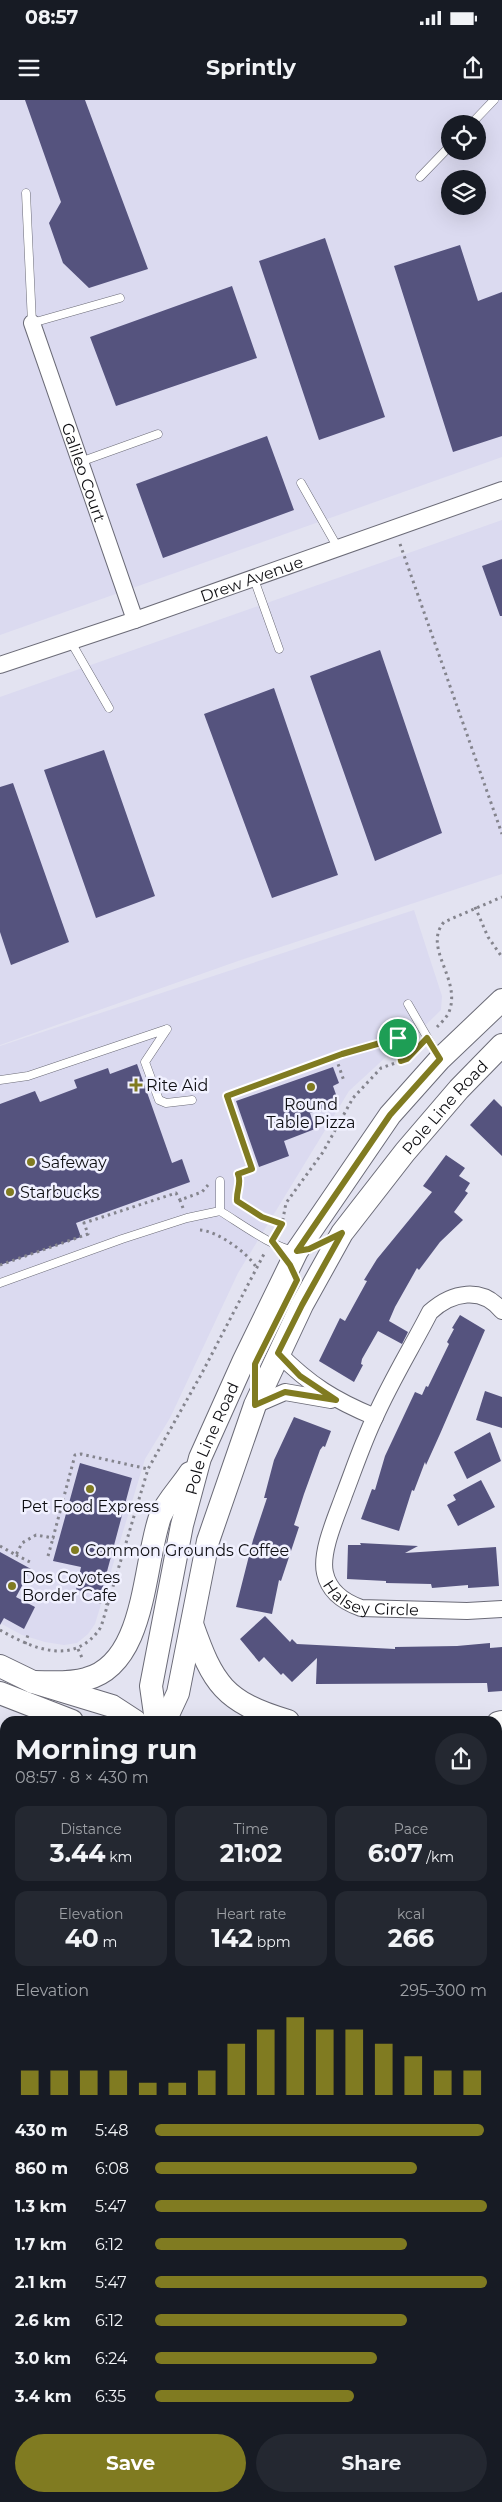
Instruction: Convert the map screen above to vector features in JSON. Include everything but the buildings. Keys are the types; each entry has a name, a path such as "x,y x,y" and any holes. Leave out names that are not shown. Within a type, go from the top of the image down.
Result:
{"main road":[{"name":"Pole Line Road","path":"155,1716 151,1686 180,1534 200,1458 293,1258 390,1115 440,1059 502,1000"},
{"name":"Pole Line Road","path":"167,1716 178,1693 208,1541 255,1405 278,1353 342,1233 405,1152 458,1089 502,1045"},
{"path":"33,1682 88,1679 108,1669 122,1655 132,1636 160,1516 200,1458"},
{"path":"191,1623 206,1665 221,1686 239,1701 259,1713 270,1716"},
{"path":"0,1666 33,1682 112,1706 127,1716"},
{"path":"0,1693 55,1716"}],"street":[{"name":"Galileo Court","path":"32,323 134,620"},
{"name":"Drew Avenue","path":"0,665 254,579 502,490"},
{"name":"Halsey Circle","path":"502,1311 494,1302 482,1295 472,1294 442,1301 430,1312 375,1417 334,1524 326,1551 324,1571 329,1586 348,1603 361,1608 467,1611 502,1609"},
{"path":"278,1353 300,1376 336,1400 375,1417"},
{"path":"255,1405 285,1392 336,1400"}],"lane":[{"path":"480,115 494,100"},
{"path":"420,177 441,155"},
{"path":"26,193 32,323 120,298"},
{"path":"80,462 158,434"},
{"path":"301,483 338,548"},
{"path":"254,579 279,649"},
{"path":"71,642 109,708"},
{"path":"408,1004 440,1059"},
{"path":"0,1080 28,1076 167,1029 145,1062 159,1100 166,1103 192,1100"},
{"path":"220,1180 220,1211"},
{"path":"0,1283 122,1239 187,1218 220,1211 272,1241 293,1258 297,1280 255,1364 255,1405"},
{"path":"293,1258 342,1233"},
{"path":"272,1241 293,1258"}],"path":[{"path":"394,528 502,834"},
{"path":"0,1630 25,1644 68,1652 78,1649 95,1636 101,1627 148,1469 202,1373 255,1268 282,1224 286,1204 323,1152 353,1098 381,1068 407,1059 449,1014 452,995 449,975 436,948 438,928 444,922 502,897"},
{"path":"475,908 488,936 502,957"},
{"path":"282,1224 262,1217 237,1201 236,1195 240,1180 238,1174 252,1169 227,1096 336,1058 342,1054 398,1038 401,1061"},
{"path":"336,1058 344,1080"},
{"path":"0,1265 88,1234 84,1223 176,1192 180,1200"},
{"path":"48,1556 75,1455 81,1454 148,1469"},
{"path":"16,1555 22,1543 36,1535 53,1538"},
{"path":"0,1546 32,1563"},
{"path":"99,1602 108,1604"},
{"path":"25,1644 29,1632"}],"shaded area":[{"path":"0,100 502,100 502,457 0,635"},
{"path":"502,520 502,874 238,961 0,1045 0,697"},
{"path":"414,910 442,996 441,1010 396,1054 387,1056 349,1091 238,1273 170,1418 145,1459 95,1624 88,1634 77,1643 64,1645 22,1635 0,1623 0,1046"}],"place":[{"name":"Rite Aid","path":"136,1085"},
{"name":"Round Table Pizza","path":"311,1087"},
{"name":"Safeway","path":"31,1162"},
{"name":"Starbucks","path":"10,1192"},
{"name":"Pet Food Express","path":"90,1489"},
{"name":"Common Grounds Coffee","path":"75,1550"},
{"name":"Dos Coyotes Border Cafe","path":"12,1586"}],"route":[{"path":"398,1038 401,1061 407,1059 427,1038 440,1059 390,1115 297,1251 309,1249 342,1233 278,1353 300,1376 336,1400 285,1392 255,1405 255,1364 297,1280 290,1265 272,1241 282,1224 262,1217 237,1201 236,1195 240,1180 238,1174 252,1169 227,1096 336,1058 342,1054 398,1038"}]}
